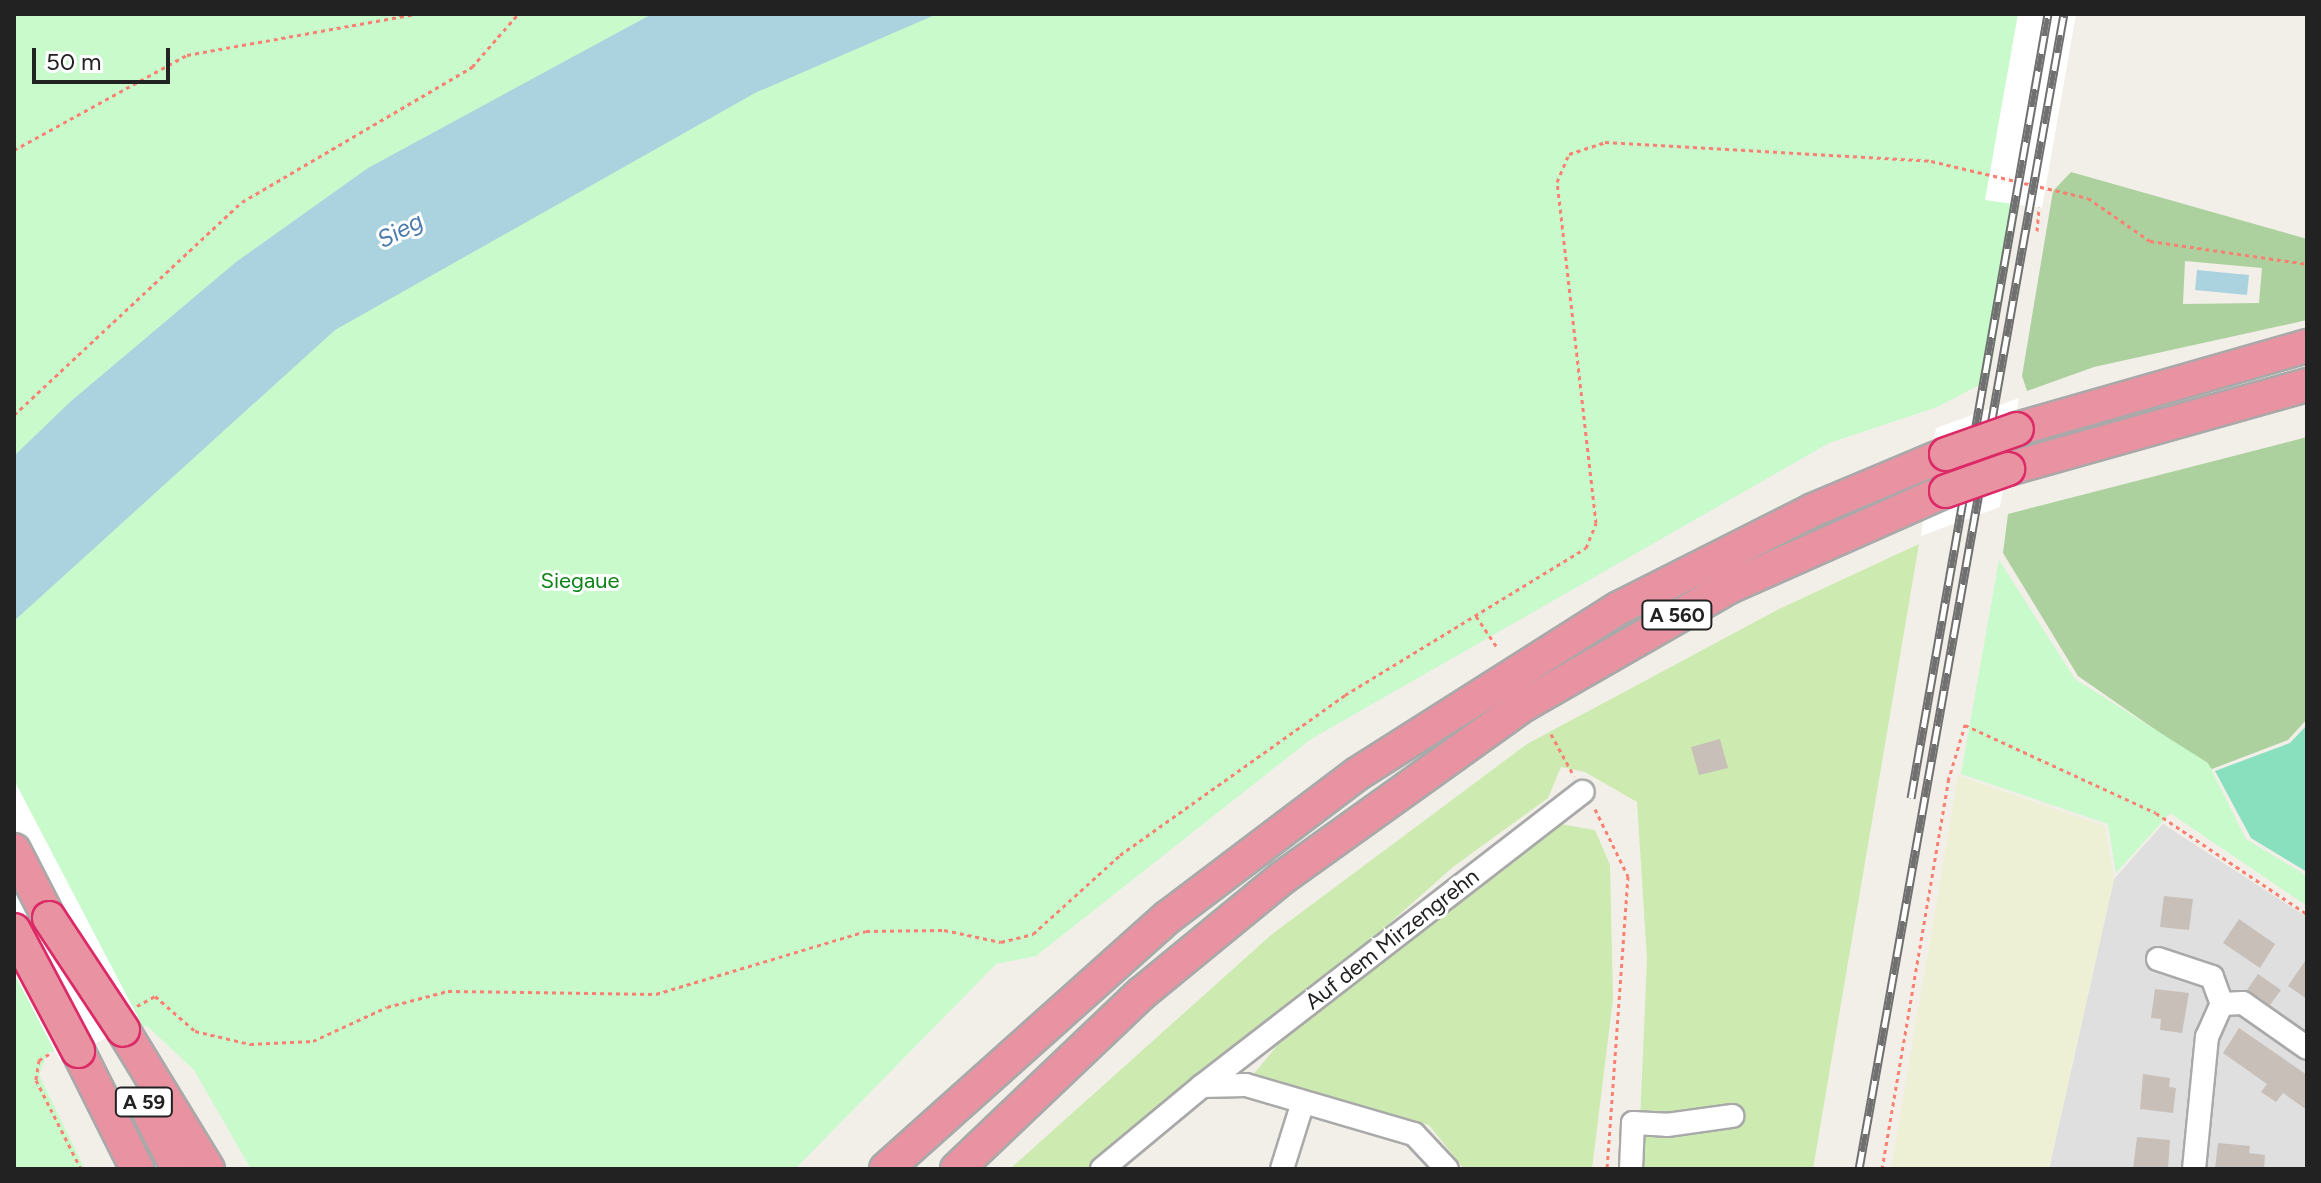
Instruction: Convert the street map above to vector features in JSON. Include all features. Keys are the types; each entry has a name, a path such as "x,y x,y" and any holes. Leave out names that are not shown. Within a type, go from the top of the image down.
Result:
{"highway":[{"name":"A 560","path":"993,1077 1180,908 1357,774 1456,708 1683,574 1946,454 2017,429 2307,346"},
{"name":"A 560","path":"1142,993 1282,878 1524,705 1729,587 1946,491 2008,469 2307,385"},
{"path":"14,850 49,918 116,1033 208,1169"},
{"name":"A 59","path":"14,930 137,1169"},
{"path":"957,1169 1142,993"},
{"path":"980,1169 1142,993"},
{"name":"A 59","path":"116,1033 178,1169"},
{"path":"886,1169 993,1077"},
{"path":"912,1169 993,1077"}],"street":[{"name":"Auf dem Mirzengrehn","path":"1102,1169 1202,1086 1583,792"},
{"path":"2158,959 2212,977 2222,1004 2207,1037 2194,1169"},
{"path":"2222,1004 2243,1003 2307,1048"},
{"path":"1202,1086 1246,1085 1414,1134 1447,1169"},
{"path":"1282,1169 1303,1102"},
{"path":"1631,1169 1633,1123 1667,1125 1732,1116"}],"path":[{"path":"14,150 187,55 415,14"},
{"path":"14,415 242,202 472,67 518,14"},
{"path":"155,996 195,1031 250,1044 313,1041 387,1007 448,991 656,994 866,931 944,930 1001,942 1033,934 1120,855 1345,695 1586,548 1596,523 1557,182 1569,154 1605,142 1931,161 2088,198 2150,241 2307,264"},
{"path":"2037,231 2039,207"},
{"path":"1476,616 1498,649"},
{"path":"1882,1169 1948,781 1965,725 2156,813 2307,914"},
{"path":"1551,734 1628,876 1607,1169"},
{"path":"39,1060 36,1080 81,1169"}],"shaded area":[{"path":"2163,824 2307,917 2307,1169 2049,1169 2114,879"}],"green space":[{"name":"Siegaue","path":"14,14 2050,14 1989,380 1937,407 1829,443 1311,739 1036,956 996,964 795,1169 251,1169 194,1070 147,1026 47,1053 39,1075 85,1169 14,1169"},
{"path":"2071,172 2307,239 2307,320 2094,367 2027,391 2022,376 2053,191","holes":["2185,261 2262,268 2259,303 2183,304"]},
{"path":"2307,437 2307,719 2288,740 2212,769 2078,676 2003,553 2008,514"},
{"path":"1919,544 1813,1169 1638,1169 1647,959 1637,802 1585,772 1561,767 1548,798 1453,867 1338,969 1212,1061 1089,1169 1010,1169 1271,935 1527,744 1779,609"},
{"path":"1999,560 2075,679 2208,763 2246,839 2307,876 2307,906 2170,813 2116,873 2108,824 1961,774"},
{"path":"2307,725 2307,872 2251,838 2215,771 2290,743"},
{"path":"1958,776 2105,826 2114,879 2049,1169 1891,1169"},
{"path":"1553,823 1595,830 1610,865 1613,999 1592,1169 1464,1169 1429,1125 1252,1076 1280,1042"}],"water":[{"name":"Sieg","path":"652,14 937,14 755,93 335,330 14,621 14,456 70,402 236,262 368,168"},
{"path":"2197,270 2249,275 2247,295 2195,290"}],"pier":[{"path":"2018,14 2076,14 2042,208 1985,200"},
{"path":"2019,398 2000,507 1921,536 1936,428"},
{"path":"14,780 140,1021 60,1061 14,973"}],"building":[{"path":"1720,739 1728,768 1699,775 1691,747"},
{"path":"2164,896 2193,899 2189,930 2160,927"},
{"path":"2239,919 2275,944 2260,968 2223,943"},
{"path":"2307,958 2307,999 2288,986"},
{"path":"2258,974 2281,990 2270,1005 2247,990"},
{"path":"2155,989 2189,993 2182,1033 2160,1030 2161,1019 2151,1018"},
{"path":"2239,1028 2307,1075 2307,1110 2283,1093 2276,1102 2261,1092 2267,1084 2223,1053"},
{"path":"2143,1074 2170,1078 2169,1087 2176,1088 2173,1113 2140,1109"},
{"path":"2137,1137 2170,1140 2168,1169 2133,1169"},
{"path":"2218,1143 2250,1146 2249,1153 2265,1155 2264,1169 2215,1169"}],"railway":[{"path":"1911,798 2048,14"},
{"path":"1859,1169 2064,14"}]}
